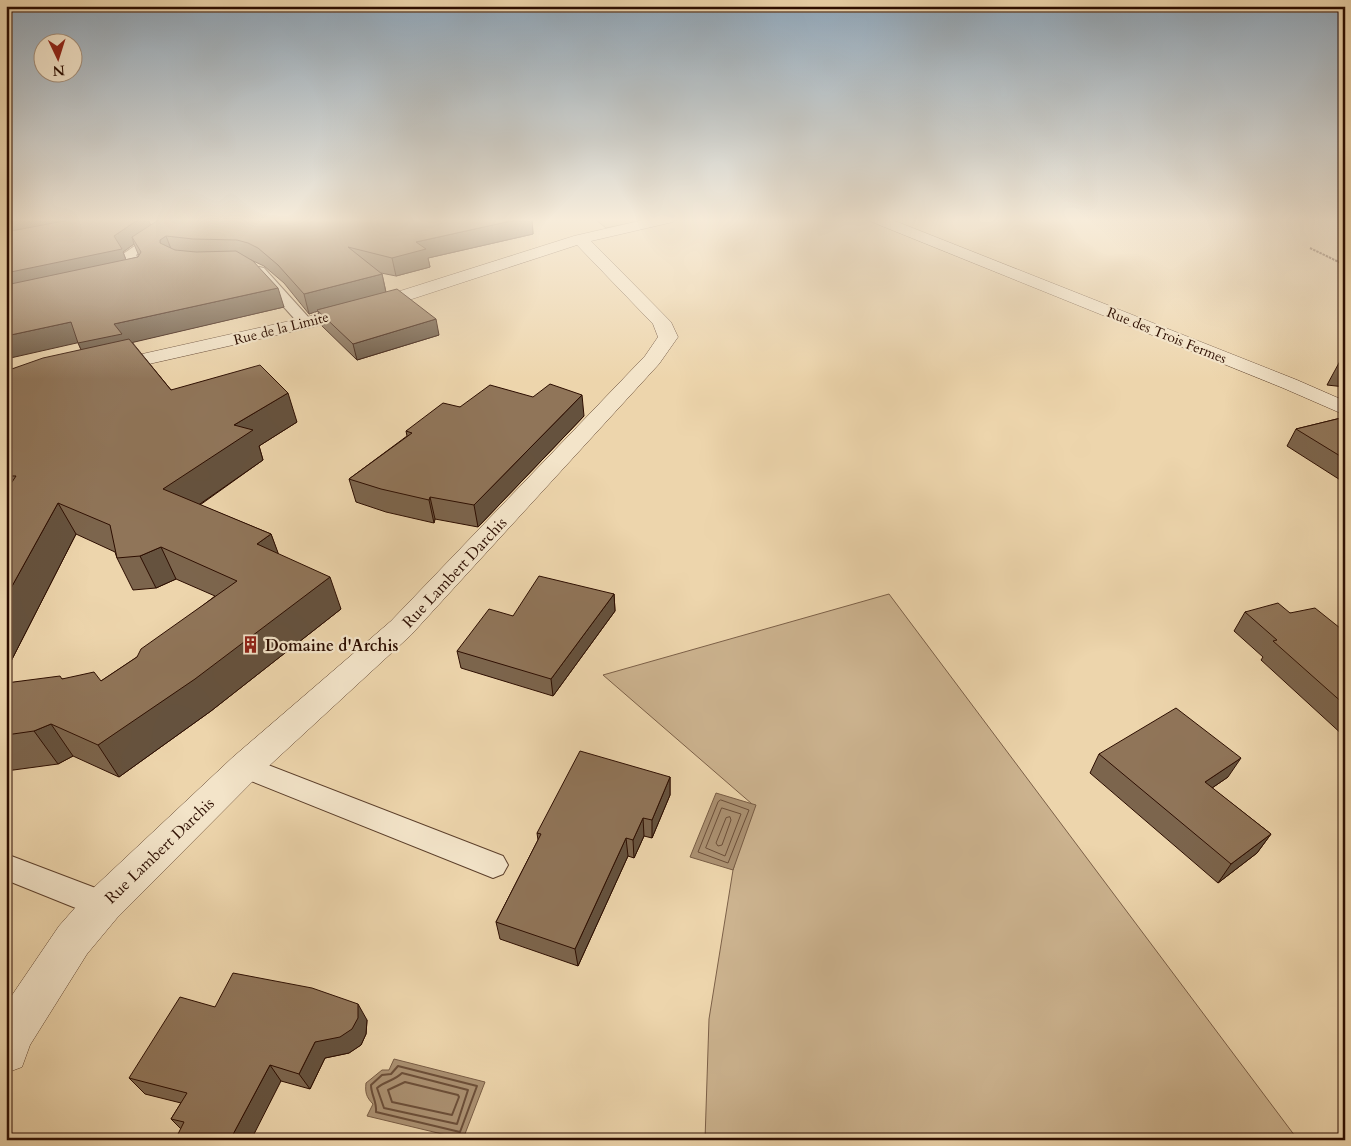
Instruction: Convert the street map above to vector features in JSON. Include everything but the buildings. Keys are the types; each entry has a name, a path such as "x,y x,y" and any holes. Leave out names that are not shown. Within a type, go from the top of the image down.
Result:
{"street":[{"name":"Rue de la Limite","path":"93,370 306,322 404,296 477,272"},
{"name":"Rue Lambert Darchis","path":"6,1051 10,1036 73,940 103,904 245,767 401,628 652,360 668,337 662,322 613,272"},
{"name":"Rue des Trois Fermes","path":"1011,272 1281,380 1345,409"}],"lane":[{"path":"111,277 133,272"},
{"path":"260,272 306,322"},
{"path":"245,767 493,865"},
{"path":"6,867 103,904"}],"shaded area":[{"path":"889,594 1298,1140 705,1140 709,1019 733,870 752,804 603,675"}],"water":[{"path":"716,793 756,805 733,870 690,857"},
{"path":"394,1059 485,1082 463,1139 367,1116 373,1104 367,1094 366,1083 382,1070 389,1070"}],"place":[{"name":"Domaine d'Archis","path":"251,645"}]}
